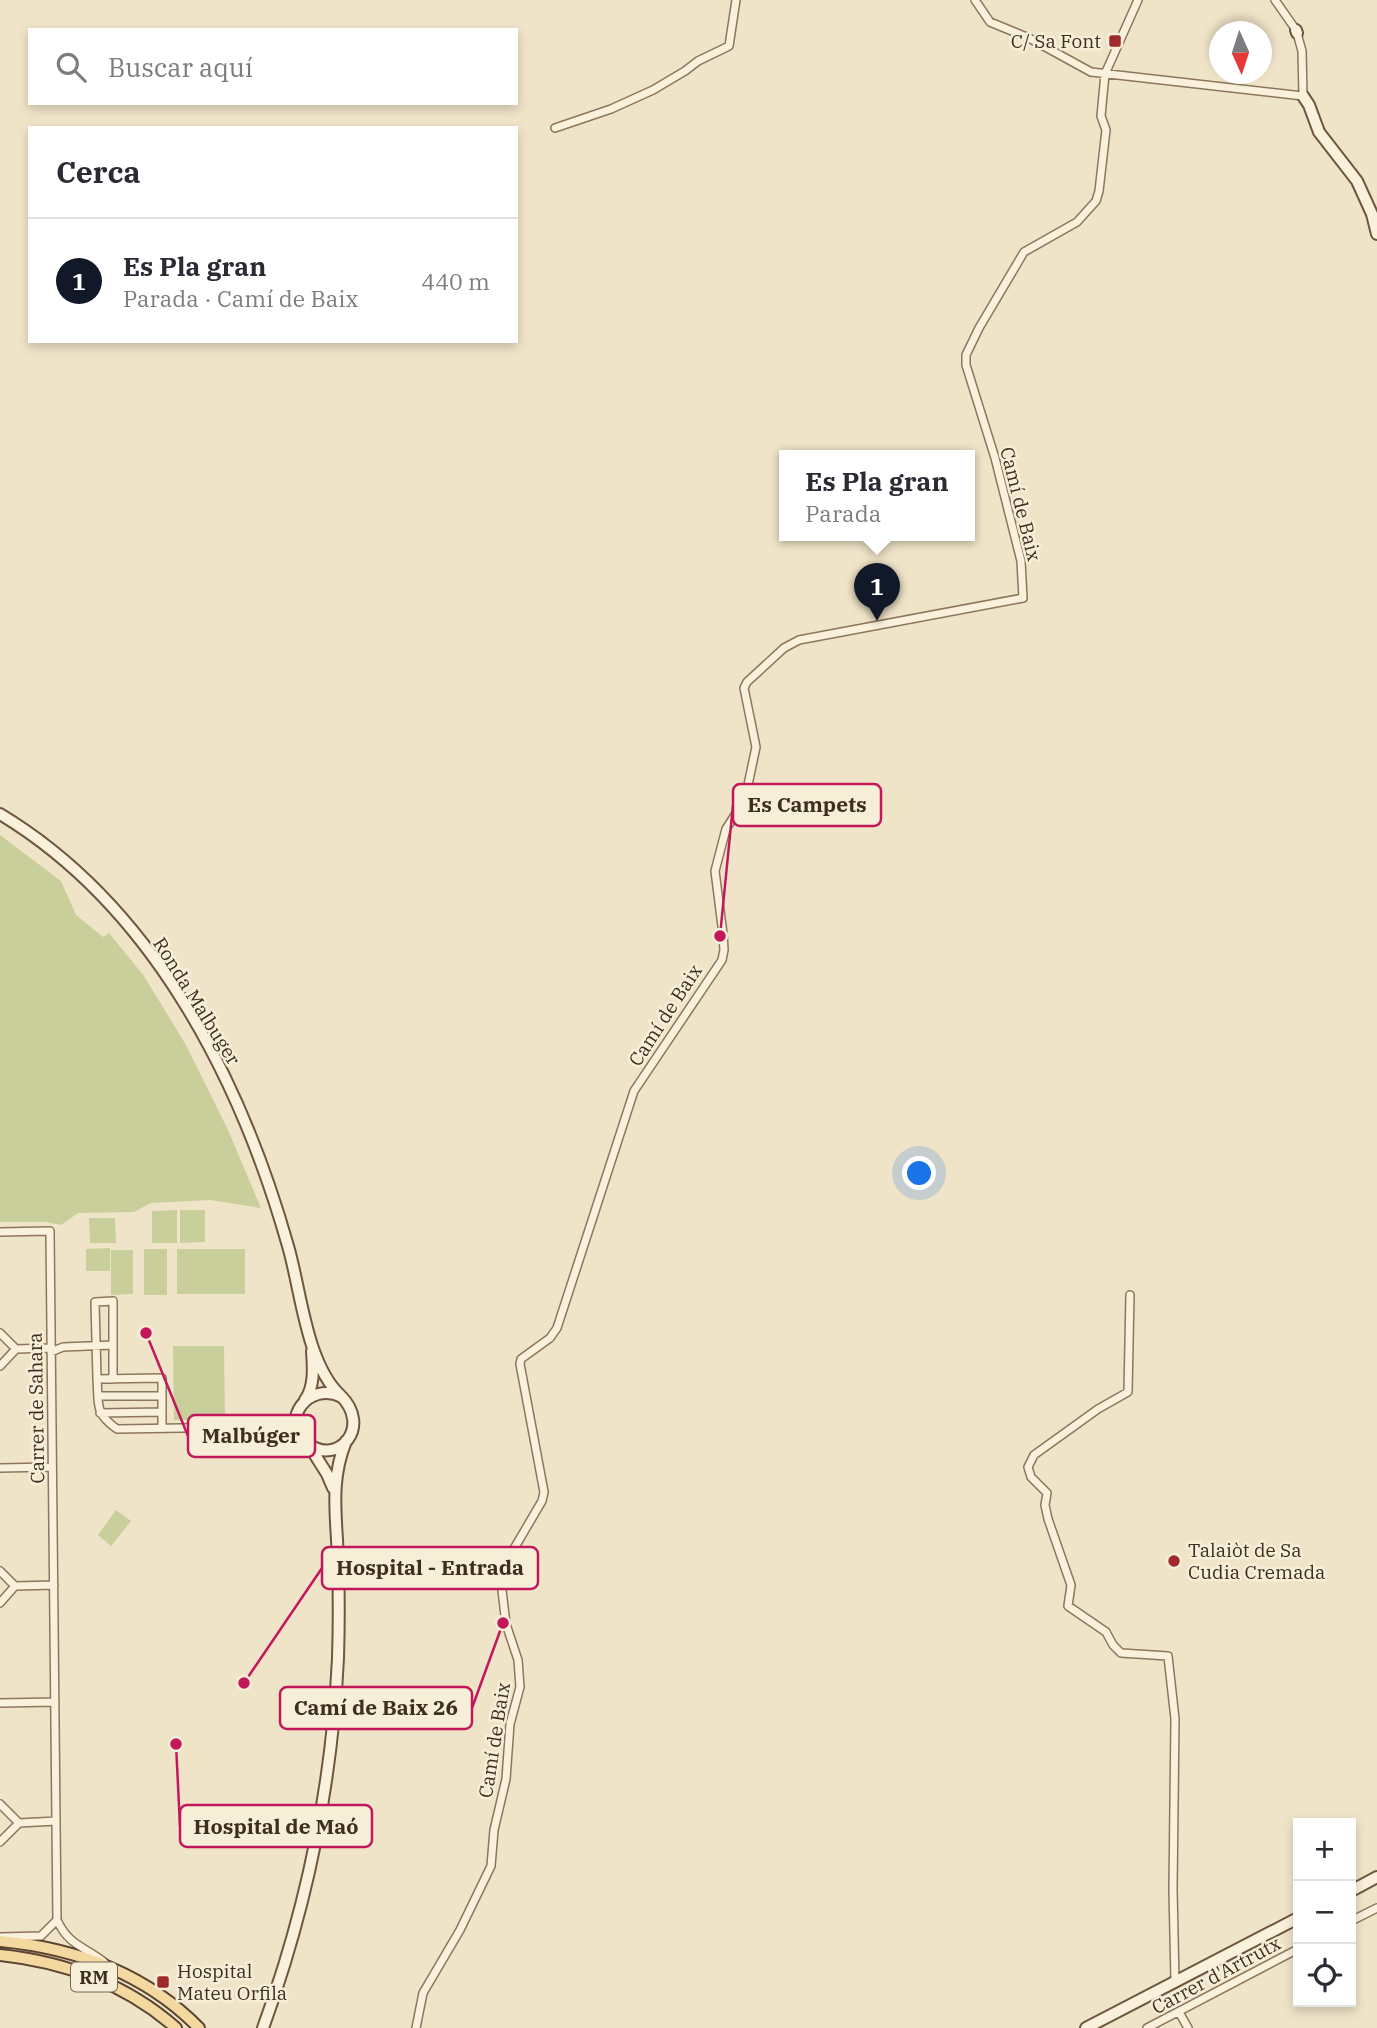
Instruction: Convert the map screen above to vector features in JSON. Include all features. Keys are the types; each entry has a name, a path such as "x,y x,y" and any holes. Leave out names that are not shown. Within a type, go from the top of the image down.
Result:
{"main road":[{"name":"RM","path":"0,1939 57,1950 108,1966 146,1986 199,2028"},
{"name":"RM","path":"0,1955 57,1965 104,1981 142,2001 176,2028"}],"street":[{"path":"555,128 611,109 653,90 698,61 729,46 736,0"},
{"path":"975,0 990,22 1029,38 1091,72 1303,96"},
{"path":"1105,74 1138,0"},
{"path":"1275,0 1297,31 1302,51 1303,96 1319,132 1357,181 1372,214 1377,234"},
{"name":"Camí de Baix","path":"416,2028 423,1993 460,1930 491,1866 494,1830 506,1779 510,1724 520,1687 520,1674 506,1622 501,1582 508,1559 542,1501 544,1492 521,1359 550,1338 557,1328 634,1091 722,960 723,934 715,871 726,829 745,799 755,747 744,688 747,682 784,648 799,640 1023,598 1021,561 995,458 965,361 979,328 1024,252 1068,228 1091,209 1099,191 1105,130 1101,116 1105,74"},
{"name":"Ronda Malbuger","path":"0,814 47,847 89,883 126,924 158,963 212,1051 254,1146 288,1245 311,1338 328,1379 342,1397"},
{"name":"Carrer de Sahara","path":"0,1232 50,1231 57,1920"},
{"path":"1130,1295 1128,1392 1098,1409 1034,1455 1028,1467 1031,1477 1047,1493 1045,1505 1048,1519 1071,1584 1068,1606 1106,1632 1121,1653 1168,1656 1175,1719 1175,1982"},
{"path":"113,1379 113,1301 95,1301 98,1396 100,1413 106,1421 117,1429 248,1427"},
{"path":"0,1334 16,1349"},
{"name":"Ronda Malbuger","path":"305,1400 309,1395 313,1374 311,1338"},
{"path":"0,1366 16,1349 113,1345"},
{"path":"97,1379 162,1378 162,1428"},
{"path":"263,2028 303,1897 316,1835 329,1753 338,1657 335,1497 337,1464 355,1422 352,1408 342,1397 335,1393 319,1392 305,1400 298,1409 296,1421 299,1433 327,1474 335,1497"},
{"path":"98,1396 162,1396"},
{"path":"100,1413 162,1412"},
{"path":"308,1444 327,1450 346,1441"},
{"path":"0,1468 52,1467"},
{"path":"0,1571 15,1586 54,1585"},
{"path":"0,1603 15,1586"},
{"path":"0,1703 55,1702"},
{"path":"0,1804 19,1823"},
{"path":"0,1842 19,1823 56,1821"},
{"path":"1356,1888 1377,1877"},
{"path":"1356,1918 1377,1908"},
{"path":"0,1939 41,1936 57,1920 63,1934 72,1943 97,1956 108,1966"},
{"path":"1086,2028 1293,1921"},
{"name":"Carrer d'Artrutx","path":"1147,2028 1293,1952"},
{"path":"1179,2012 1188,2028"}],"green space":[{"path":"0,835 61,881 76,915 103,937 109,933 144,976 186,1045 228,1130 261,1208 210,1200 151,1203 134,1212 78,1213 61,1225 46,1222 0,1222"},
{"path":"177,1210 177,1243 152,1243 152,1211"},
{"path":"180,1210 205,1210 205,1242 180,1243"},
{"path":"89,1218 115,1218 116,1243 90,1243"},
{"path":"110,1248 110,1271 86,1271 86,1249"},
{"path":"144,1249 167,1249 167,1295 144,1295"},
{"path":"177,1249 245,1249 245,1294 177,1294"},
{"path":"111,1250 133,1250 133,1294 111,1295"},
{"path":"173,1346 224,1346 225,1420 174,1420"},
{"path":"116,1510 131,1521 111,1546 98,1535"}],"place":[{"name":"C/ Sa Font","path":"1115,41"},
{"name":"Es Pla gran","path":"877,621"},
{"name":"Es Campets","path":"720,936"},
{"name":"Malbúger","path":"146,1333"},
{"name":"Talaiòt de Sa Cudia Cremada","path":"1174,1561"},
{"name":"Camí de Baix 26","path":"503,1623"},
{"name":"Hospital - Entrada","path":"244,1683"},
{"name":"Hospital de Maó","path":"176,1744"},
{"name":"Hospital Mateu Orfila","path":"163,1982"}]}
